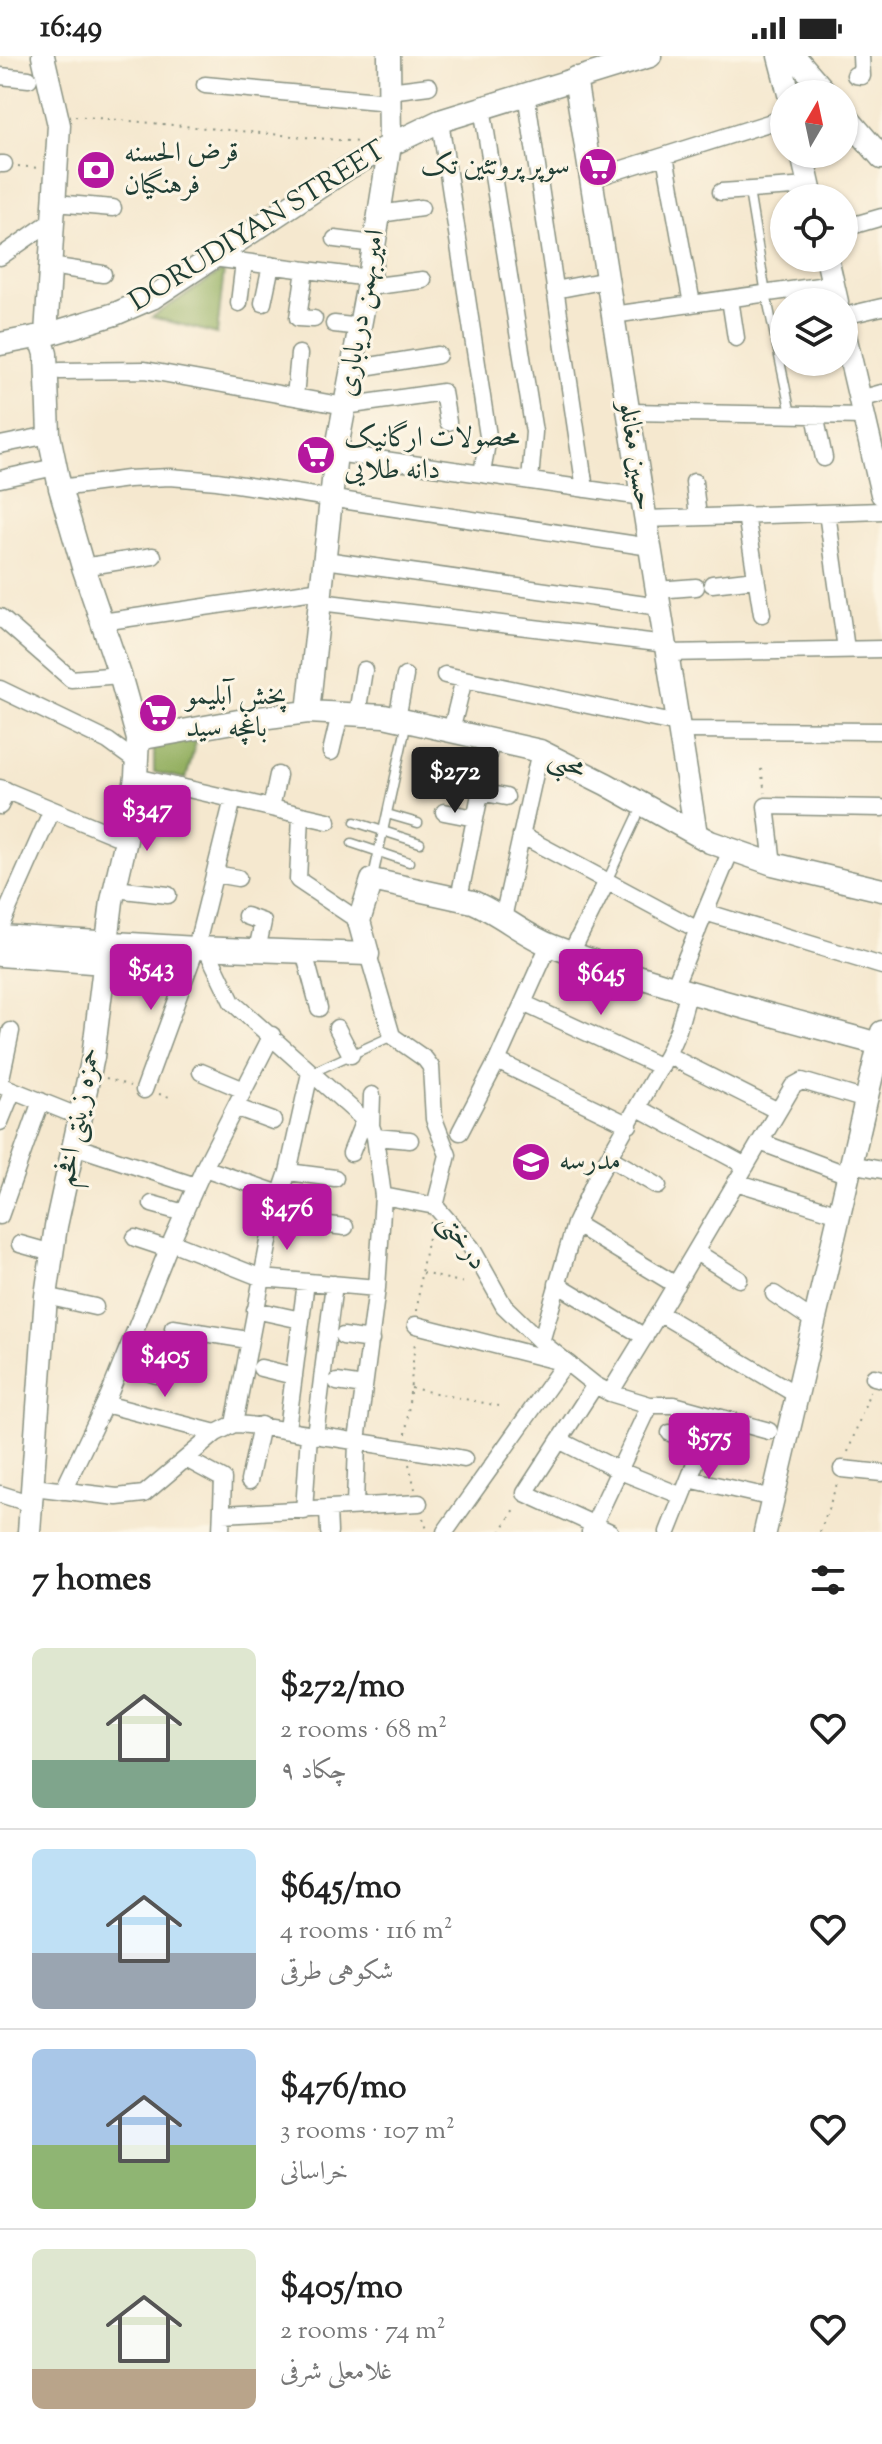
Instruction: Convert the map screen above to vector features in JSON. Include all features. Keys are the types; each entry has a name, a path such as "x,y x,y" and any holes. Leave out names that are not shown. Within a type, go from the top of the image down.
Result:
{"street":[{"name":"حمزه زینتی افخم","path":"29,1532 46,1296 52,1253 93,1057 105,953 137,770 138,739 83,567 49,435 46,354 40,336 50,266 58,115 43,56"},
{"name":"امیربهمن دریاباری","path":"308,712 336,453 361,327 390,145 389,56"},
{"name":"DORUDIYAN STREET","path":"0,344 115,314 152,298 348,168 440,121 650,56"},
{"path":"779,56 785,80"},
{"path":"794,56 815,80"},
{"path":"855,75 862,76 861,56"},
{"path":"0,76 29,79"},
{"name":"حسین مغانلو","path":"575,78 696,834"},
{"path":"205,85 389,96 429,86"},
{"path":"526,93 585,489"},
{"path":"482,107 534,432 530,481"},
{"path":"440,121 488,436 482,474"},
{"path":"591,179 770,123"},
{"path":"858,128 877,147"},
{"path":"665,156 692,304"},
{"path":"721,192 770,191"},
{"path":"0,257 54,212 113,208"},
{"path":"380,214 421,208"},
{"path":"858,224 882,217"},
{"path":"335,239 374,244"},
{"path":"213,258 305,270 368,283 423,280"},
{"path":"239,303 244,262"},
{"path":"263,303 271,265"},
{"path":"50,266 103,274"},
{"path":"305,270 298,318 314,319"},
{"path":"555,290 607,280"},
{"path":"613,315 770,294"},
{"path":"730,299 736,338"},
{"path":"858,313 882,307"},
{"path":"334,324 361,327"},
{"path":"295,397 299,354"},
{"path":"352,369 438,355"},
{"path":"60,371 145,370 345,406 443,392 448,422"},
{"path":"855,376 881,487"},
{"path":"628,412 815,415 862,407 882,393"},
{"path":"815,415 824,458"},
{"path":"0,445 49,435"},
{"path":"336,453 585,489 644,508 698,517 882,511"},
{"path":"0,479 170,477 217,481 650,547"},
{"path":"694,482 698,517"},
{"path":"827,513 846,649"},
{"path":"746,515 762,614"},
{"path":"83,567 153,556"},
{"path":"325,560 658,598 704,586 756,579"},
{"path":"102,622 321,596 666,648 882,649"},
{"path":"0,617 71,679 120,675"},
{"path":"331,752 364,670"},
{"path":"445,675 679,727 882,731"},
{"path":"402,720 405,676"},
{"path":"451,731 464,679"},
{"path":"0,689 108,741 137,770 233,799 328,821"},
{"name":"محبی","path":"138,739 308,712 402,720 540,751 731,850 773,864 882,890"},
{"path":"459,898 491,740"},
{"path":"503,918 540,751"},
{"path":"271,808 278,775"},
{"path":"480,792 506,797"},
{"path":"2,795 52,810 126,840"},
{"path":"144,1090 201,948 233,799"},
{"path":"773,864 766,806 882,808"},
{"path":"0,927 52,810"},
{"path":"444,812 475,818"},
{"path":"301,815 298,880 359,921"},
{"path":"521,835 698,930"},
{"path":"541,1342 575,1224 594,1183 664,1061 698,930 731,850"},
{"path":"215,874 238,878"},
{"path":"392,1036 359,921 372,880 459,898 486,908 549,945 682,989 880,1038 765,1532"},
{"path":"571,953 607,881"},
{"path":"115,889 168,895"},
{"path":"705,912 882,966"},
{"path":"246,916 263,922 257,950"},
{"path":"0,936 105,953"},
{"path":"460,1132 497,1061 549,945"},
{"path":"201,948 232,1002 272,1035 370,1128 410,1140"},
{"path":"0,955 201,948 368,954"},
{"path":"304,952 319,1008"},
{"path":"523,1003 778,1111"},
{"path":"337,1028 351,1055"},
{"path":"0,1122 11,1031"},
{"path":"63,1491 105,1404 169,1245 204,1168 272,1035"},
{"name":"درختی","path":"392,1036 425,1059 431,1067 434,1119 448,1155 435,1206 471,1247 504,1306 565,1363 603,1389 650,1405 674,1405 769,1431"},
{"path":"497,1061 629,1125"},
{"path":"201,1072 244,1090"},
{"path":"234,1424 273,1218 288,1172 310,1073"},
{"path":"610,1532 592,1528 525,1493 559,1440 645,1337 793,1086 802,1081 866,1100"},
{"path":"4,1086 80,1117"},
{"path":"355,1506 357,1441 377,1288 383,1196 370,1128 372,1095"},
{"path":"0,1216 41,1101"},
{"path":"235,1107 273,1121"},
{"path":"638,1108 746,1166"},
{"path":"351,1153 370,1128"},
{"path":"760,1142 850,1169 882,1170"},
{"path":"74,1146 196,1186"},
{"path":"610,1158 658,1186"},
{"path":"204,1168 280,1194"},
{"path":"288,1172 335,1178"},
{"path":"736,1182 839,1214"},
{"path":"383,1196 435,1206"},
{"path":"152,1204 184,1213"},
{"path":"273,1218 345,1227"},
{"path":"575,1224 676,1285"},
{"path":"135,1238 169,1245 262,1278 377,1288"},
{"path":"20,1244 52,1253"},
{"path":"696,1252 739,1279"},
{"path":"287,1429 306,1282"},
{"path":"304,1511 334,1284"},
{"path":"557,1284 645,1337"},
{"path":"774,1294 814,1321"},
{"path":"46,1296 95,1307"},
{"path":"255,1310 301,1320"},
{"path":"659,1313 797,1395"},
{"path":"416,1325 565,1363 445,1532"},
{"path":"173,1328 248,1340"},
{"path":"343,1336 371,1340"},
{"path":"122,1364 156,1375"},
{"path":"261,1368 294,1376"},
{"path":"337,1382 364,1386"},
{"path":"105,1404 216,1433"},
{"path":"592,1528 650,1405"},
{"path":"668,1532 714,1416"},
{"path":"0,1494 32,1496 63,1491 117,1497 144,1494 216,1433 234,1424 261,1425 464,1459"},
{"path":"249,1481 261,1425"},
{"path":"670,1433 703,1444"},
{"path":"559,1440 620,1471 682,1496"},
{"path":"186,1459 223,1479 221,1532"},
{"path":"842,1469 882,1473"},
{"path":"689,1479 773,1498"},
{"path":"223,1514 419,1503"},
{"path":"328,1509 329,1532"}],"lane":[{"path":"749,191 791,415"},
{"path":"372,880 387,814 402,720"},
{"path":"387,814 418,823"},
{"path":"607,881 637,817"},
{"path":"355,822 420,843"},
{"path":"352,843 409,862"},
{"path":"310,1073 392,1036"}],"path":[{"path":"58,115 358,142"},
{"path":"2,164 57,170"},
{"path":"761,769 766,806"},
{"path":"421,1273 465,1283"},
{"path":"820,1532 878,1378"},
{"path":"411,1388 499,1406"},
{"path":"500,1532 525,1493"}],"green space":[{"path":"224,270 217,334 152,317"},
{"path":"197,738 186,779 154,772 154,745"}],"place":[{"name":"سوپر پروتئین تک","path":"598,167"},
{"name":"قرض الحسنه فرهنگیان","path":"96,170"},
{"name":"محصولات ارگانیک دانه طلایی","path":"316,455"},
{"name":"پخش آبلیمو باغچه سید","path":"158,713"},
{"name":"مدرسه","path":"531,1162"}]}
